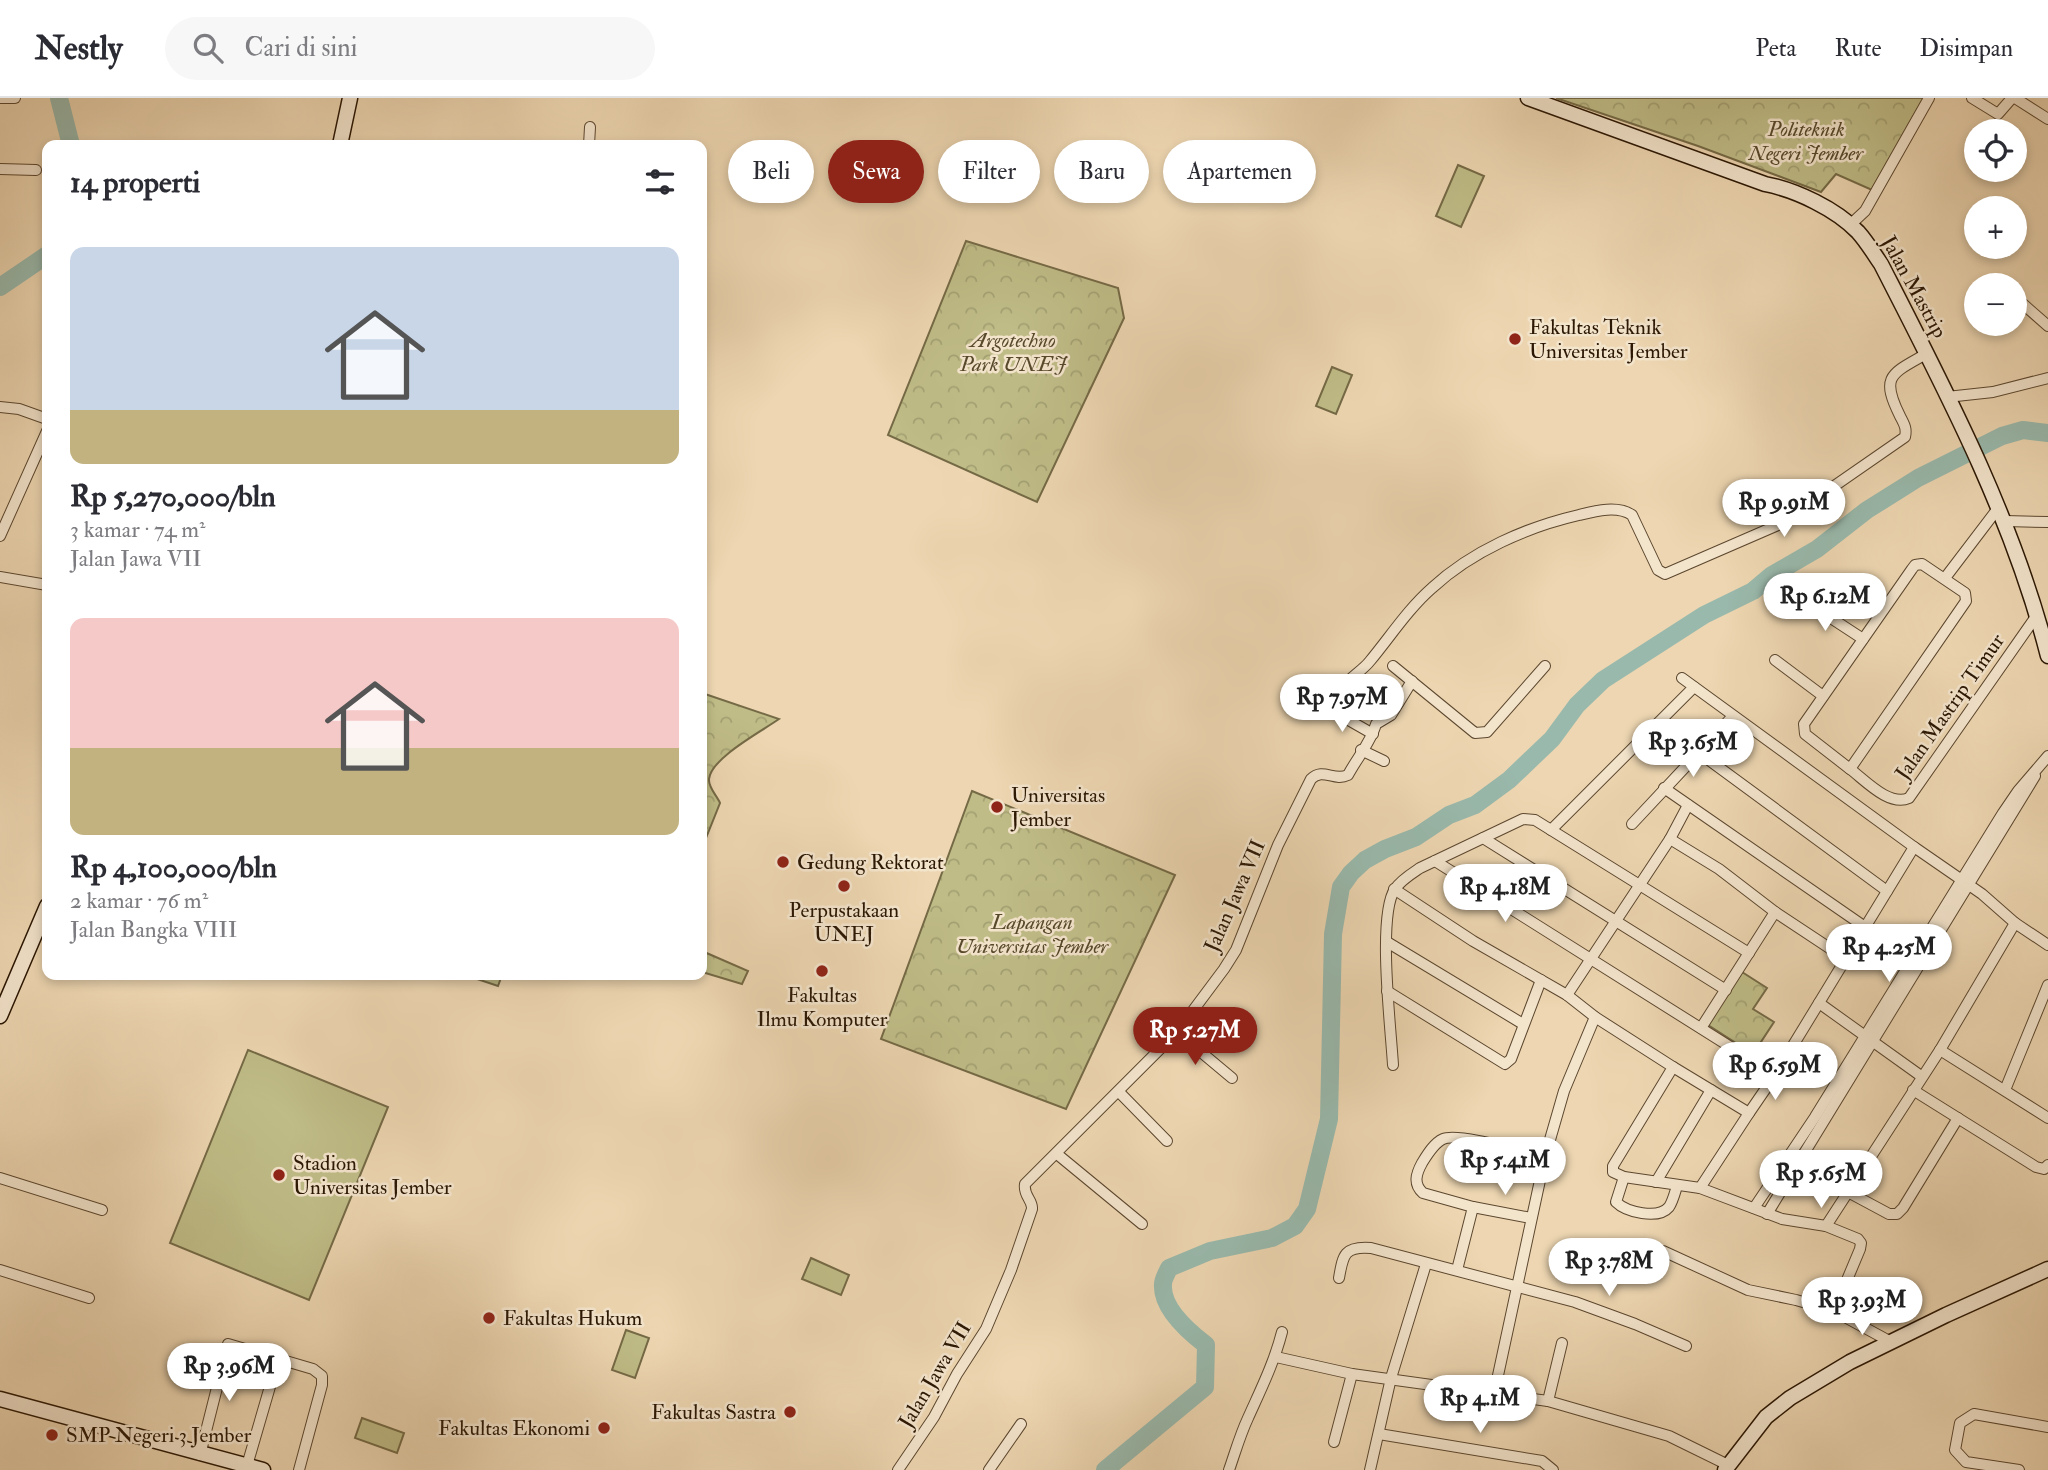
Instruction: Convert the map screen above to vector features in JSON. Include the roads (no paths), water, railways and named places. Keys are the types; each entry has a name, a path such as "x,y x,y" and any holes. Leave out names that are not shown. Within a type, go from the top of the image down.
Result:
{"main road":[{"path":"341,140 350,98"},
{"name":"Jalan Mastrip","path":"1528,98 1781,188 1822,207 1850,225 1864,239 1881,264 1922,357 1947,397 1989,482 2045,633 2048,656"},
{"path":"1,1010 42,917"},
{"path":"1726,1468 1779,1405 1850,1362 2048,1269"},
{"path":"1,1402 262,1470"}],"street":[{"path":"0,98 15,98"},
{"path":"1850,225 1865,211 1928,98"},
{"path":"1972,98 1998,114 2013,98 2048,119"},
{"path":"589,140 590,127"},
{"path":"0,169 36,170"},
{"path":"2027,307 2048,326"},
{"path":"1373,734 1338,714 1347,682 1361,673 1416,603 1454,570 1499,543 1557,520 1599,510 1625,511 1632,514 1658,570 1665,574 1778,525 1905,437 1906,427 1889,394 1890,382 1894,374 1922,357"},
{"path":"1947,397 1993,393 2048,378"},
{"path":"0,407 19,409 42,417"},
{"path":"0,536 42,442"},
{"path":"1945,578 1999,507"},
{"path":"2005,522 2048,522"},
{"path":"1922,564 1965,593 1966,601 1850,769 1803,731 1804,722 1863,639 1915,565 1922,564"},
{"path":"0,577 42,584"},
{"path":"1805,601 1863,639"},
{"name":"Jalan Mastrip Timur","path":"1850,769 1889,798 1902,801 1909,798 2037,615"},
{"path":"1776,660 1823,696"},
{"path":"1393,666 1475,733 1480,734 1487,732 1545,666"},
{"path":"1682,678 2048,945"},
{"name":"Jalan Jawa VII","path":"898,1470 934,1417 961,1367 986,1329 1011,1270 1032,1209 1032,1203 1025,1193 1025,1184 1177,1032 1236,950 1278,845 1311,779 1323,773 1339,778 1347,776 1373,734 1376,724 1391,715 1412,681"},
{"path":"1551,830 1694,687"},
{"path":"1632,824 1733,716"},
{"path":"1361,750 1384,761"},
{"path":"1698,752 1887,891"},
{"path":"1767,1214 1819,1120 2007,815 2018,791 2048,756"},
{"path":"1664,788 1865,927"},
{"path":"1567,995 1670,839 1688,805"},
{"path":"1393,1065 1387,991 1387,942 1390,901 1394,890 1406,877 1435,861 1526,818 1535,820 1749,953"},
{"path":"1483,838 1726,990"},
{"path":"1670,839 1719,869 1775,912 1846,959"},
{"path":"1700,1188 1775,1074 1914,847"},
{"path":"1435,861 1775,1074"},
{"path":"1394,890 1473,941 1567,995 1595,1017 1749,1113"},
{"path":"1701,1028 1775,912"},
{"path":"1826,1226 1921,1076 1940,1051 2015,923"},
{"path":"1387,942 1523,1024"},
{"path":"1387,991 1502,1064 1511,1059 1541,980"},
{"path":"2005,1090 2048,985"},
{"path":"1819,1003 1921,1076"},
{"path":"1494,1394 1545,1157 1564,1091 1595,1017"},
{"path":"1177,1032 1232,1078"},
{"path":"1940,1051 2046,1116 2048,1103"},
{"path":"1673,1067 1613,1166 1614,1172 1624,1178 1700,1188 1782,1219 1826,1226 1858,1239 1861,1243 1858,1256 1834,1311"},
{"path":"1656,1182 1711,1090"},
{"path":"1913,1090 2036,1167 2043,1169 2048,1165"},
{"path":"1119,1092 1167,1141"},
{"path":"1848,1192 1889,1214 1897,1214 1958,1118"},
{"path":"1754,1208 1819,1120"},
{"path":"1531,1218 1473,1207 1423,1193 1416,1182 1418,1171 1429,1152 1440,1141 1456,1137 1545,1157"},
{"path":"1057,1154 1142,1224"},
{"path":"0,1178 102,1210"},
{"path":"1624,1178 1616,1202 1635,1211 1653,1212 1667,1208 1677,1185"},
{"path":"1457,1270 1473,1207"},
{"path":"1339,1279 1344,1256 1355,1248 1371,1248 1575,1302 1686,1346"},
{"path":"1663,1251 1748,1290 1834,1311 1891,1342"},
{"path":"1370,1470 1391,1378 1426,1264"},
{"path":"0,1270 89,1298"},
{"path":"1229,1470 1247,1420 1264,1388 1282,1332"},
{"path":"1548,1401 1562,1343"},
{"path":"200,1455 228,1344 321,1374 323,1382 299,1470"},
{"path":"1276,1356 1352,1374 1548,1401 1669,1436 1726,1468"},
{"path":"246,1468 278,1359"},
{"path":"1335,1442 1352,1374"},
{"path":"2019,1470 1966,1462 1955,1450 1960,1423 1974,1414 2048,1427"},
{"path":"989,1470 1021,1424"},
{"path":"1379,1434 1542,1461 1553,1470"}],"waterway":[{"path":"59,98 70,140"},
{"path":"0,287 42,258"},
{"path":"1105,1470 1205,1387 1206,1345 1184,1326 1166,1302 1163,1284 1169,1268 1210,1251 1272,1238 1295,1226 1307,1209 1329,1119 1333,934 1341,887 1351,873 1365,860 1385,849 1416,837 1449,815 1475,805 1509,780 1552,739 1577,705 1603,680 1704,615 1753,591 1772,575 1817,549 1867,510 1918,478 2002,436 2023,430 2048,433"}],"place":[{"name":"Fakultas Teknik Universitas Jember","path":"1515,339"},
{"name":"Universitas Jember","path":"997,807"},
{"name":"Gedung Rektorat","path":"783,862"},
{"name":"Perpustakaan UNEJ","path":"844,886"},
{"name":"Fakultas Ilmu Komputer","path":"822,971"},
{"name":"Stadion Universitas Jember","path":"279,1175"},
{"name":"Fakultas Hukum","path":"489,1318"},
{"name":"Fakultas Sastra","path":"790,1412"},
{"name":"Fakultas Ekonomi","path":"604,1428"},
{"name":"SMP Negeri 3 Jember","path":"52,1435"}],"park label":[{"name":"Politeknik Negeri Jember","path":"1806,141"},
{"name":"Argotechno Park UNEJ","path":"1013,352"},
{"name":"Lapangan Universitas Jember","path":"1032,934"}]}
